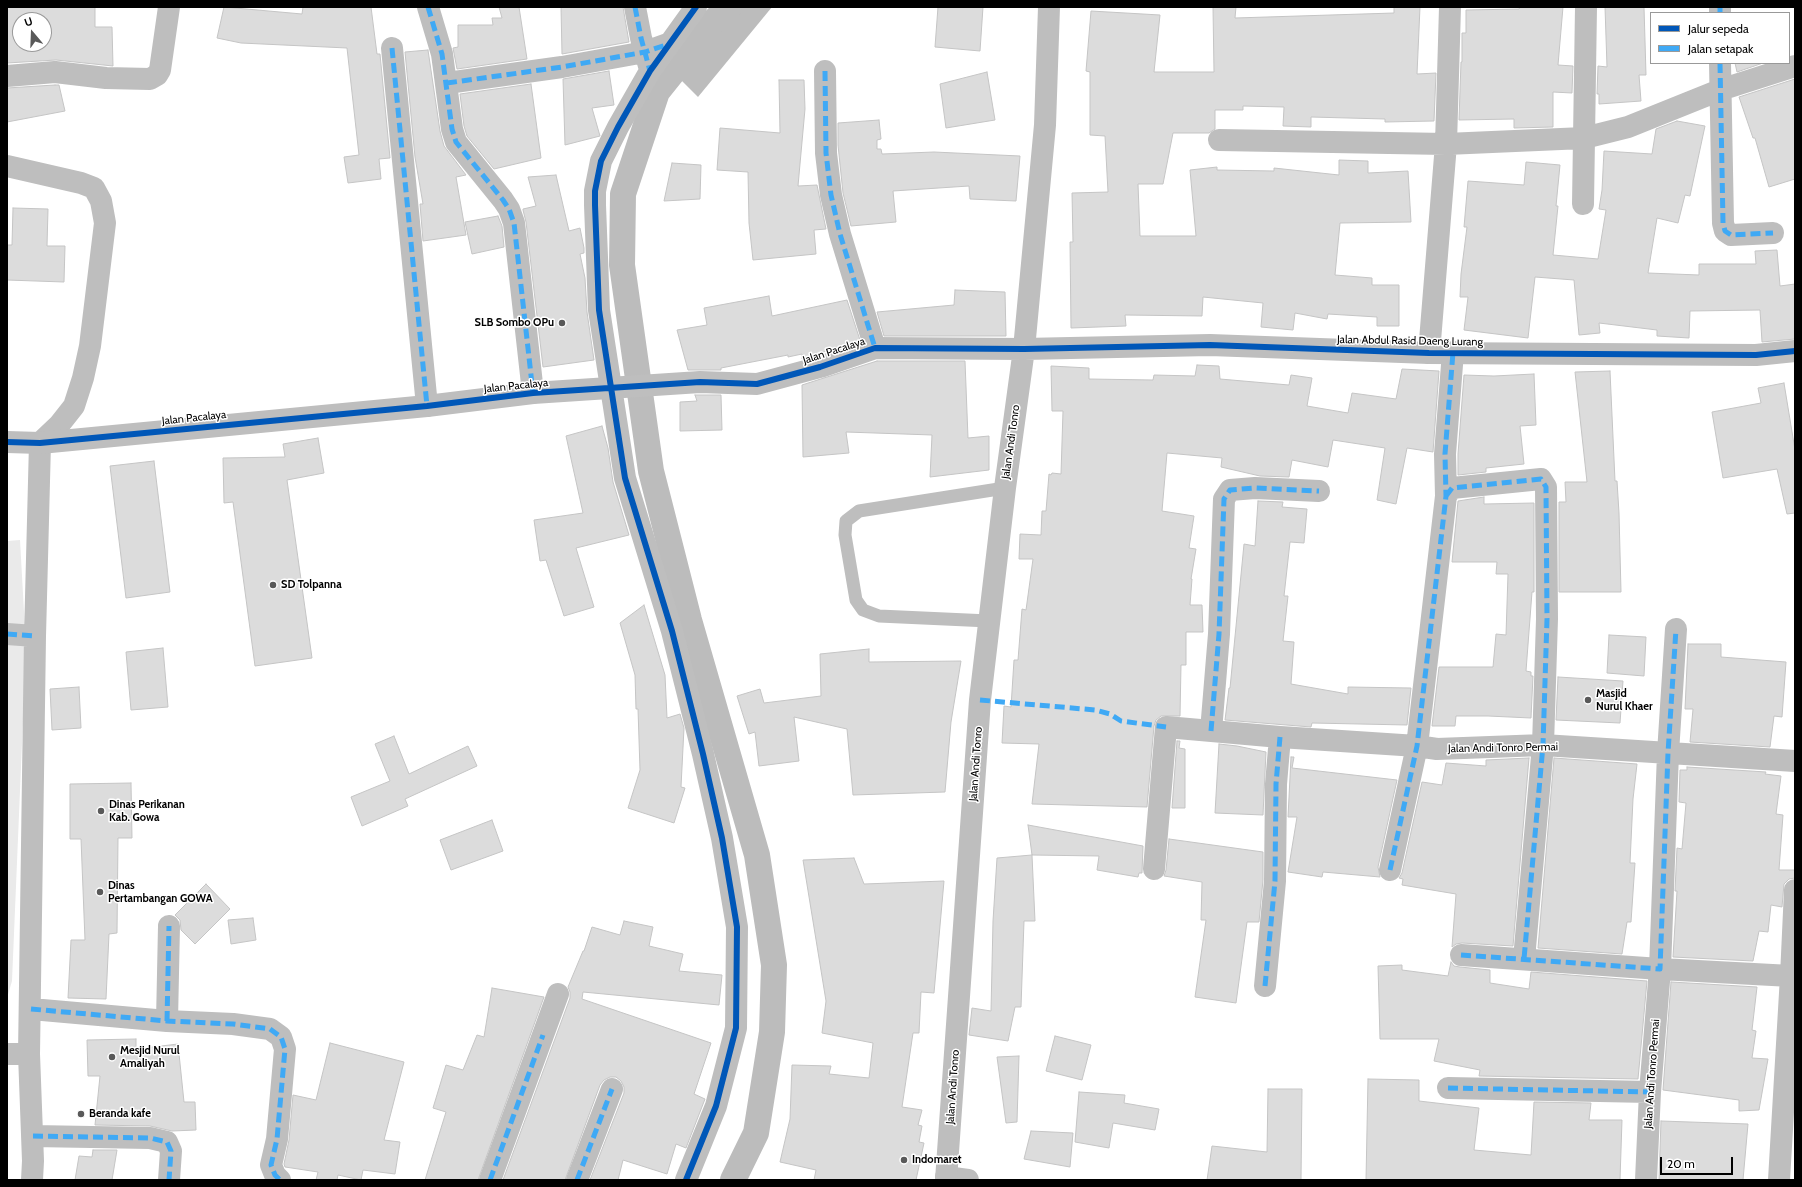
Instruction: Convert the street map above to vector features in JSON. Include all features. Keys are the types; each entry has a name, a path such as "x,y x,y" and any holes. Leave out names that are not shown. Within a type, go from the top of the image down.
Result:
{"street":[{"path":"7,76 55,72 106,78 150,79 157,75 160,70 169,7"},
{"path":"428,7 442,54 452,129 456,142 503,200 509,209 514,223 533,394"},
{"path":"635,7 640,38 648,62"},
{"path":"686,1180 716,1106 736,1028 737,927 722,838 703,754 672,631 625,478 620,388 599,310 595,191 601,161 648,62 670,43 696,7"},
{"name":"Jalan Andi Tonro","path":"946,1178 980,700 1005,488 1024,349 1046,125 1049,7"},
{"path":"1429,353 1446,144 1450,7"},
{"path":"1583,204 1586,7"},
{"path":"392,48 427,406"},
{"path":"447,83 562,67 648,62"},
{"path":"1720,64 1723,223 1725,230 1731,235 1773,233"},
{"path":"1219,140 1446,144 1584,138 1628,127 1720,90 1795,66"},
{"path":"825,71 826,154 831,194 840,234 875,348"},
{"path":"7,166 81,183 94,188 101,201 105,223 90,346 83,378 74,406 59,425 40,443 35,636 31,1009 29,1054 33,1136 32,1180"},
{"name":"Jalan Abdul Rasid Daeng Lurang","path":"1024,349 1210,345 1429,353 1756,355 1795,351"},
{"name":"Jalan Pacalaya","path":"7,442 40,443 427,406 533,394 700,382 757,384 820,367 875,348 1024,349"},
{"path":"1390,870 1417,746 1446,496 1445,454 1453,352"},
{"path":"1446,496 1452,488 1541,479 1546,487 1547,619 1543,745 1524,959"},
{"path":"1212,731 1220,634 1224,499 1230,490 1255,488 1319,491"},
{"name":"Jalan Andi Tonro Permai","path":"1646,1180 1650,1092 1660,969 1668,753 1676,629"},
{"path":"7,634 35,636"},
{"name":"Jalan Andi Tonro Permai","path":"1154,869 1166,727 1280,737 1417,746 1437,749 1543,745 1795,761"},
{"path":"1265,986 1274,881 1276,784 1280,737"},
{"path":"1779,1180 1793,976 1795,890"},
{"path":"167,1021 169,926"},
{"path":"1461,955 1660,969 1793,976"},
{"path":"490,1180 558,994"},
{"path":"31,1009 167,1021 233,1024 270,1029 281,1037 285,1049 277,1140 272,1165 275,1175 280,1180"},
{"path":"7,1054 29,1054"},
{"path":"1448,1088 1650,1092"},
{"path":"577,1180 612,1089"},
{"path":"33,1136 150,1138 167,1142 171,1151 169,1180"},
{"path":"946,1178 968,1180"}],"lane":[{"path":"989,621 879,616 863,610 856,600 845,535 846,521 858,511 1005,488"}],"shaded area":[{"path":"730,7 772,7 698,97 679,78"},
{"path":"20,540 26,648 12,981 7,998 7,541"}],"building":[{"path":"7,7 95,7 95,27 112,27 113,66 56,60 7,63"},
{"path":"224,7 302,14 303,7 371,7 377,54 380,54 390,158 379,159 381,179 348,183 344,157 359,155 347,48 241,43 217,38"},
{"path":"499,7 519,7 527,59 457,69 453,48 458,47 458,25 493,25 492,18 502,18"},
{"path":"561,7 623,7 629,42 562,54"},
{"path":"938,7 983,7 980,51 935,47"},
{"path":"1213,7 1236,7 1235,18 1394,13 1394,7 1420,7 1417,74 1436,73 1434,121 1385,122 1385,119 1311,117 1311,127 1283,126 1284,107 1243,106 1243,110 1215,110 1215,129 1209,133 1173,133 1163,184 1138,184 1140,236 1196,236 1190,170 1217,167 1217,170 1274,171 1274,168 1339,175 1339,160 1368,161 1368,173 1408,171 1411,222 1340,223 1335,275 1372,278 1372,285 1399,285 1399,326 1377,326 1377,317 1328,314 1327,319 1295,313 1293,330 1261,327 1263,303 1203,297 1202,316 1125,315 1126,326 1071,328 1070,242 1073,242 1072,193 1108,192 1105,136 1090,135 1090,72 1086,71 1091,11 1160,15 1154,72 1214,72"},
{"path":"1520,7 1563,7 1558,65 1573,66 1572,93 1553,92 1553,127 1514,128 1514,119 1459,120 1462,33 1466,33 1466,10 1519,9"},
{"path":"1605,7 1644,7 1646,75 1639,75 1641,101 1599,104 1599,94 1597,94 1598,66 1607,67"},
{"path":"428,50 440,131 444,146 466,175 456,177 466,235 423,241 420,204 423,204 415,157 405,52"},
{"path":"1735,64 1760,64 1737,72"},
{"path":"609,71 614,105 592,108 600,136 565,145 563,79"},
{"path":"987,72 995,120 946,128 940,84"},
{"path":"1795,79 1795,179 1769,187 1755,138 1753,138 1739,97"},
{"path":"779,80 804,80 805,109 798,186 817,185 826,229 814,230 816,254 753,260 749,223 748,172 717,170 720,128 780,133"},
{"path":"531,84 541,158 494,169 467,136 464,126 460,94"},
{"path":"59,85 65,111 7,122 7,88"},
{"path":"879,120 881,139 877,140 877,149 881,149 882,154 934,152 1020,156 1016,201 970,199 969,186 893,191 896,222 851,226 843,193 838,145 838,123"},
{"path":"1677,121 1705,126 1690,196 1685,195 1678,223 1657,218 1648,273 1699,275 1699,264 1756,264 1755,251 1777,250 1780,286 1795,284 1795,339 1762,342 1760,310 1690,311 1689,338 1657,336 1657,330 1599,323 1600,333 1579,335 1574,280 1535,277 1528,338 1464,330 1468,297 1460,297 1461,274 1467,227 1464,227 1468,181 1524,185 1526,162 1560,165 1553,255 1598,259 1606,210 1599,209 1602,190 1604,151 1652,154 1656,129"},
{"path":"672,163 701,165 700,199 664,201"},
{"path":"556,175 569,231 580,228 584,253 580,254 585,278 587,312 594,360 543,367 526,222 523,209 536,206 528,177"},
{"path":"13,208 48,209 47,246 65,246 64,282 7,280 7,245 12,245"},
{"path":"498,216 502,226 504,247 472,254 465,222"},
{"path":"955,290 1005,292 1006,336 884,336 877,312 954,305"},
{"path":"769,296 772,316 847,300 860,340 802,359 802,354 788,357 788,355 721,368 721,370 688,370 677,330 707,325 704,308"},
{"path":"877,361 965,361 968,438 989,436 989,470 930,477 932,435 846,432 849,453 803,457 802,385"},
{"path":"1197,365 1219,366 1220,379 1289,385 1291,375 1312,378 1307,406 1348,413 1352,393 1396,399 1402,369 1439,371 1433,452 1407,448 1396,504 1377,500 1385,448 1333,440 1328,467 1292,460 1289,477 1260,476 1221,467 1222,458 1167,453 1162,511 1194,516 1189,548 1196,549 1191,579 1190,605 1202,605 1203,632 1186,632 1186,665 1181,665 1180,716 1161,716 1156,720 1154,726 1147,807 1032,804 1039,744 1002,743 1004,706 1011,707 1014,660 1018,660 1022,609 1026,610 1033,559 1019,559 1020,534 1041,535 1042,511 1046,511 1049,474 1061,474 1063,411 1052,411 1051,366 1089,368 1089,379 1153,380 1154,375 1195,376"},
{"path":"1610,371 1615,481 1617,481 1619,513 1621,592 1559,592 1559,502 1566,502 1565,482 1587,482 1575,372"},
{"path":"1534,374 1536,425 1520,426 1524,464 1486,468 1486,472 1458,475 1458,454 1464,375 1494,376"},
{"path":"1784,383 1795,450 1795,513 1787,514 1777,469 1723,478 1712,412 1761,403 1758,388"},
{"path":"695,395 721,395 722,430 680,431 680,402 697,401"},
{"path":"602,426 608,448 613,482 629,535 576,548 594,607 564,616 546,560 540,561 534,520 583,513 566,436"},
{"name":"SD Tolpanna","path":"318,438 324,473 287,480 312,658 255,666 233,502 224,503 223,458 285,457 283,444"},
{"path":"154,461 170,592 126,598 110,466"},
{"path":"1484,497 1484,504 1534,503 1534,592 1532,592 1526,671 1531,672 1531,676 1533,676 1531,718 1456,716 1455,726 1432,726 1439,667 1493,667 1496,634 1506,635 1508,574 1496,574 1497,562 1452,562 1458,501"},
{"path":"1258,501 1283,502 1282,507 1307,509 1304,543 1290,542 1284,596 1288,596 1283,641 1294,642 1291,684 1348,694 1348,687 1411,688 1407,725 1312,723 1311,727 1225,720 1230,688 1244,544 1255,546"},
{"path":"644,605 665,675 667,718 680,714 684,728 681,787 685,788 674,823 628,808 640,770 638,709 636,709 635,675 620,623"},
{"path":"1609,635 1646,637 1644,676 1607,673"},
{"path":"1688,644 1721,644 1721,657 1786,662 1782,717 1774,716 1770,747 1690,742 1693,709 1685,709"},
{"path":"163,648 168,707 131,710 126,652"},
{"path":"869,649 869,662 961,661 951,722 945,792 853,795 847,729 794,717 799,761 759,766 755,732 749,734 737,696 760,689 764,703 821,696 820,654"},
{"name":"Masjid Nurul Khaer","path":"1558,677 1623,681 1620,723 1556,720"},
{"path":"79,687 81,728 52,730 50,689"},
{"path":"394,736 409,774 468,746 477,766 405,799 408,806 362,826 351,797 390,781 375,744"},
{"path":"1177,741 1180,741 1179,748 1185,749 1185,808 1172,808"},
{"path":"1219,744 1266,752 1263,815 1215,813"},
{"path":"1291,757 1294,757 1292,768 1397,780 1378,867 1380,877 1323,872 1322,877 1288,872 1297,817 1288,817"},
{"path":"1529,758 1513,946 1462,943 1456,944 1452,947 1456,894 1402,885 1403,879 1399,878 1402,873 1422,782 1442,785 1446,763 1486,766 1486,760"},
{"path":"1554,758 1637,764 1633,799 1630,863 1635,863 1631,922 1627,922 1622,954 1538,948"},
{"path":"1687,767 1766,772 1765,774 1781,776 1776,814 1783,815 1779,870 1795,870 1795,878 1789,879 1784,884 1782,907 1771,905 1768,932 1759,931 1753,961 1673,957 1677,891 1675,891 1677,848 1682,849 1686,803 1679,802 1680,770 1687,770"},
{"path":"131,783 132,838 118,838 117,933 109,934 106,999 68,998 71,940 85,940 81,839 70,839 70,784"},
{"path":"492,820 503,851 451,870 440,840"},
{"path":"1028,825 1143,846 1142,873 1139,873 1138,877 1097,870 1099,856 1032,855"},
{"path":"1169,839 1263,852 1263,880 1259,922 1247,922 1236,1003 1195,997 1206,920 1201,920 1202,882 1164,876"},
{"path":"1032,855 1035,921 1024,921 1021,1007 1015,1007 1008,1041 969,1035 972,1008 991,1011 993,921 997,858"},
{"path":"854,858 864,884 944,881 934,993 921,992 919,1033 913,1033 902,1107 922,1110 918,1125 922,1126 919,1142 924,1143 916,1180 814,1180 816,1170 780,1162 790,1119 792,1065 831,1066 829,1074 869,1078 873,1043 822,1033 826,1001 803,860"},
{"path":"206,884 230,909 195,944 181,930 180,920 175,915"},
{"path":"253,918 256,940 231,944 228,920"},
{"path":"624,921 653,927 649,946 683,954 679,971 722,975 719,1005 583,992 582,999 711,1043 694,1094 705,1099 686,1148 676,1144 667,1174 623,1160 618,1180 590,1180 624,1093 624,1087 621,1081 616,1077 610,1077 604,1080 600,1085 565,1180 503,1180 570,998 568,987 584,951 592,927 620,935"},
{"path":"1451,962 1454,966 1490,970 1490,983 1529,989 1531,972 1647,981 1638,1079 1479,1076 1480,1070 1434,1061 1439,1039 1380,1039 1378,966 1402,965 1402,970 1448,976"},
{"path":"1671,982 1757,987 1752,1030 1756,1031 1752,1058 1768,1059 1759,1110 1739,1111 1739,1100 1663,1090"},
{"path":"492,988 544,997 478,1180 425,1180 446,1112 433,1108 446,1065 463,1070 477,1035 484,1037"},
{"path":"1055,1036 1091,1045 1082,1080 1046,1071"},
{"path":"136,1039 136,1049 178,1044 184,1102 195,1102 196,1130 172,1131 150,1126 95,1125 100,1076 88,1076 87,1040"},
{"path":"330,1043 404,1062 384,1140 400,1142 395,1174 363,1170 361,1180 338,1175 337,1180 316,1180 318,1172 285,1167 284,1164 289,1140 293,1095 316,1100"},
{"path":"1019,1056 1017,1122 1006,1123 997,1057"},
{"path":"1368,1079 1419,1080 1419,1101 1479,1108 1474,1150 1531,1155 1534,1102 1591,1103 1589,1120 1622,1120 1620,1180 1366,1180"},
{"path":"1268,1089 1302,1089 1301,1180 1207,1180 1212,1146 1267,1152"},
{"path":"1079,1092 1125,1095 1124,1103 1159,1109 1155,1130 1113,1123 1109,1148 1075,1142"},
{"path":"1661,1121 1748,1124 1743,1180 1659,1180"},
{"path":"1031,1131 1073,1133 1070,1167 1024,1159"},
{"path":"93,1150 117,1150 112,1180 75,1180 79,1156 92,1157"}],"waterway":[{"path":"729,7 713,22 657,92 623,194 622,265 651,471 689,620 757,855 774,965 772,1032 756,1133 733,1180"}],"marked path":[{"path":"428,7 442,54 452,129 456,142 503,200 509,209 514,223 533,393"},
{"path":"635,7 641,38 650,71"},
{"path":"1720,7 1720,12"},
{"path":"447,83 562,67 645,52 669,44"},
{"path":"392,48 427,406"},
{"path":"1720,64 1723,223 1725,231 1731,235 1773,233"},
{"path":"825,71 826,153 831,195 840,234 875,348"},
{"path":"1390,870 1417,746 1446,496 1445,454 1453,352"},
{"path":"1446,496 1452,488 1541,479 1546,487 1547,619 1543,745 1524,959"},
{"path":"1211,731 1219,634 1224,499 1230,490 1255,488 1319,491"},
{"path":"1461,955 1660,969 1668,753 1676,629"},
{"path":"7,634 35,636"},
{"path":"980,700 1095,710 1110,714 1121,721 1166,727"},
{"path":"1265,986 1275,881 1276,784 1280,737"},
{"path":"167,1021 169,926"},
{"path":"31,1009 167,1021 233,1024 270,1029 281,1037 285,1049 277,1139 271,1165 275,1175 280,1180"},
{"path":"490,1180 543,1035"},
{"path":"1448,1088 1650,1092"},
{"path":"577,1180 612,1089"},
{"path":"33,1136 150,1138 167,1142 171,1151 169,1180"}],"cycle path":[{"path":"686,1180 716,1106 736,1028 737,927 722,838 703,754 672,631 625,478 599,310 595,191 601,161 618,127 650,71 696,7"},
{"path":"7,442 40,443 427,406 533,393 700,382 757,384 820,367 875,348 1024,349 1210,345 1429,353 1756,355 1795,351"}],"place":[{"name":"SLB Sombo OPu","path":"562,323"},
{"name":"SD Tolpanna","path":"273,585"},
{"name":"Masjid Nurul Khaer","path":"1588,700"},
{"name":"Dinas Perikanan Kab. Gowa","path":"101,811"},
{"name":"Dinas Pertambangan GOWA","path":"100,892"},
{"name":"Mesjid Nurul Amaliyah","path":"112,1057"},
{"name":"Beranda kafe","path":"81,1114"},
{"name":"Indomaret","path":"904,1160"}]}
